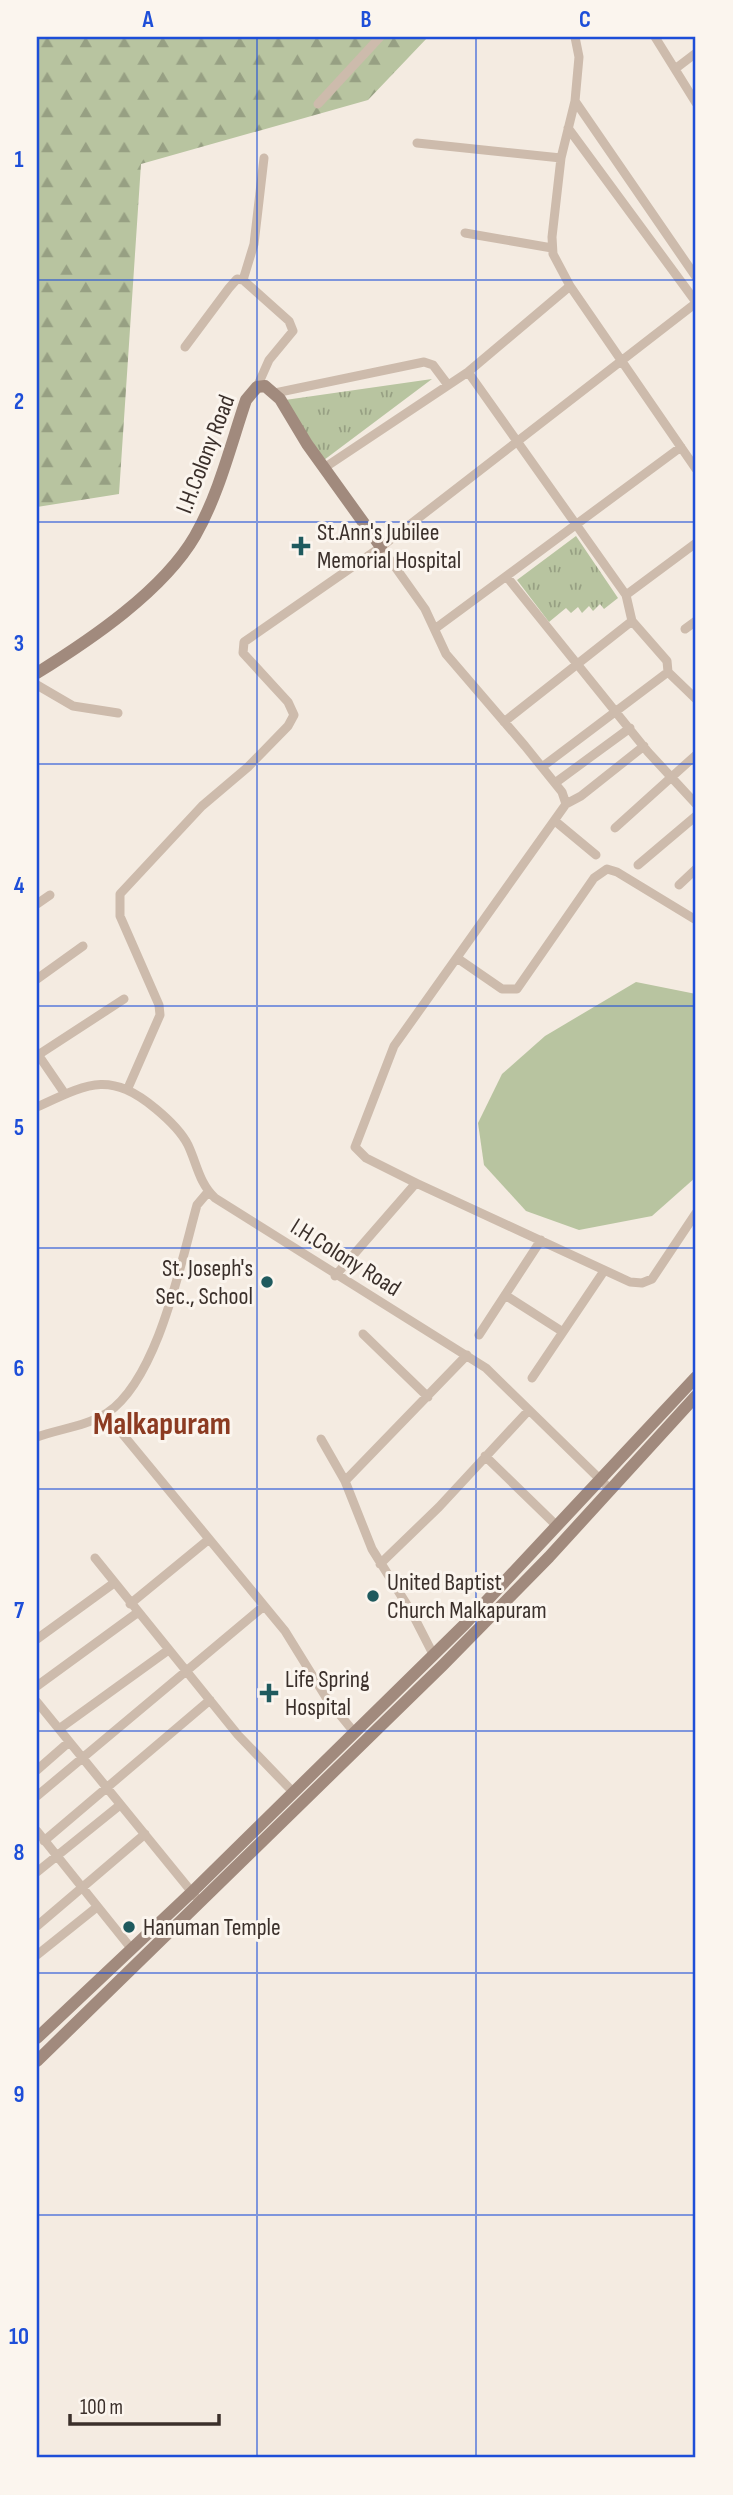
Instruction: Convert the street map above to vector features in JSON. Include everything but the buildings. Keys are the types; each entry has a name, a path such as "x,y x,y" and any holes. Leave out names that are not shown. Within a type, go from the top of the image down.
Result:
{"main road":[{"name":"I.H.Colony Road","path":"37,673 75,649 134,603 187,548 209,508 246,400 257,387 265,386 275,393 324,468 381,547"},
{"path":"37,2038 130,1947 192,1892 433,1654 696,1377"},
{"path":"37,2061 201,1903 528,1578 696,1396"},
{"path":"517,1567 528,1578"}],"street":[{"path":"318,104 380,37"},
{"path":"575,37 579,57 575,102 562,158 552,248 570,286 696,468"},
{"path":"660,38 675,69 695,98"},
{"path":"675,69 696,53"},
{"path":"575,102 696,277"},
{"path":"128,1088 160,1015 159,1005 120,916 120,894 202,806 248,767 292,720 293,709 288,702 243,653 244,642 381,547 520,443 696,303 568,128"},
{"path":"418,144 562,158"},
{"path":"243,280 254,244 264,158"},
{"path":"465,233 552,248"},
{"path":"185,347 229,288 237,279 243,280 289,321 293,331 269,360 257,387"},
{"path":"324,468 468,372 570,286"},
{"path":"275,393 424,362 433,365 448,385"},
{"path":"468,372 626,595 632,621 667,661 668,672 696,699"},
{"path":"436,628 681,447"},
{"path":"626,595 696,543"},
{"path":"381,547 436,628 446,654 555,783 566,804"},
{"path":"507,577 644,746 696,804"},
{"path":"504,722 632,621"},
{"path":"685,629 696,621"},
{"path":"542,767 668,672"},
{"path":"37,685 73,706 118,713"},
{"path":"555,783 630,728"},
{"path":"644,746 581,796 566,804 506,884 388,1057 355,1147 366,1158 416,1183 630,1282 652,1279 696,1213"},
{"path":"614,828 696,755"},
{"path":"638,864 696,816"},
{"path":"555,821 596,855"},
{"path":"457,958 502,989 517,989 594,877 607,869 617,872 696,919"},
{"path":"679,885 696,869"},
{"path":"37,904 50,895"},
{"path":"37,979 83,946"},
{"path":"65,1094 38,1054 124,999"},
{"path":"37,1107 93,1084 111,1083 128,1088 161,1113 181,1135 208,1192 197,1205 164,1323 131,1389 106,1414 37,1437"},
{"path":"335,1276 416,1183"},
{"name":"I.H.Colony Road","path":"208,1192 335,1276 486,1368 611,1490"},
{"path":"479,1335 541,1240"},
{"path":"532,1378 604,1271"},
{"path":"505,1295 563,1332"},
{"path":"363,1334 428,1397"},
{"path":"345,1481 467,1355"},
{"path":"380,1563 439,1507 529,1410"},
{"path":"106,1414 285,1631 327,1699 354,1732"},
{"path":"321,1439 331,1452 345,1481 359,1521 380,1563 412,1613 433,1654"},
{"path":"485,1455 557,1526"},
{"path":"130,1604 208,1540"},
{"path":"95,1558 167,1651 255,1754 293,1792"},
{"path":"37,1639 114,1583"},
{"path":"37,1796 264,1606"},
{"path":"37,1686 138,1613"},
{"path":"59,1729 167,1651"},
{"path":"44,1841 108,1790 210,1700"},
{"path":"39,1709 59,1729 201,1903"},
{"path":"37,1769 69,1742"},
{"path":"37,1872 120,1805"},
{"path":"37,1831 130,1947"},
{"path":"37,1926 145,1835"},
{"path":"37,1955 97,1907"},
{"path":"37,2038 48,2050"}],"green space":[{"path":"37,37 428,37 368,100 141,164 119,494 37,507"},
{"path":"432,379 324,460 285,400"},
{"path":"576,536 618,598 604,609 600,604 593,611 589,606 582,613 578,607 571,613 566,608 549,622 517,580"},
{"path":"636,982 696,994 696,1177 652,1216 579,1230 526,1211 484,1165 478,1123 502,1074 545,1036"}],"place":[{"name":"St.Ann's Jubilee Memorial Hospital","path":"301,546"},
{"name":"St. Joseph's Sec., School","path":"267,1282"},
{"name":"United Baptist Church Malkapuram","path":"373,1596"},
{"name":"Life Spring Hospital","path":"269,1693"},
{"name":"Hanuman Temple","path":"129,1927"}],"district":[{"name":"Malkapuram","path":"162,1423"}]}
